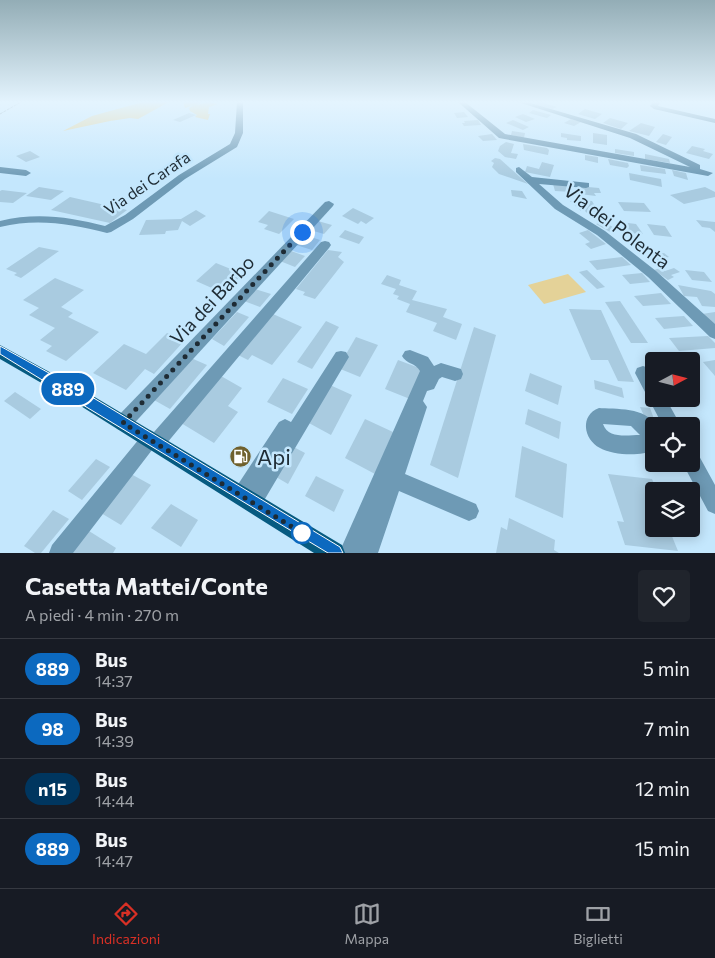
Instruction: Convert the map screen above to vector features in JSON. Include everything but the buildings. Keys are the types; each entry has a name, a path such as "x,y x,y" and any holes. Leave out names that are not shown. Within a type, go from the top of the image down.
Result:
{"main road":[{"path":"0,351 153,441 334,553"}],"street":[{"name":"Via dei Carafa","path":"0,224 18,220 54,217 106,230 129,217 159,193 234,145 239,128"},
{"path":"491,128 504,136 711,174"},
{"path":"609,128 630,134 711,174"},
{"path":"0,170 26,172"},
{"name":"Via dei Polenta","path":"519,170 559,207 588,224 632,257 672,291 715,333"},
{"path":"530,180 586,185"},
{"name":"Via dei Barbo","path":"123,423 329,204"},
{"path":"60,553 153,441 325,245"},
{"path":"350,553 428,370 423,362 410,356"},
{"path":"247,499 341,357"},
{"path":"366,553 433,374 441,370 455,374"},
{"path":"247,499 285,428"},
{"path":"697,472 715,504"},
{"path":"394,479 469,511"}],"shaded area":[{"path":"568,274 586,292 544,304 528,285"}],"bus line":[{"name":"889","path":"0,351 19,360 82,398 334,553"}],"place":[{"name":"Api","path":"241,457"}],"route":[{"path":"302,232 123,423 302,533"}]}
